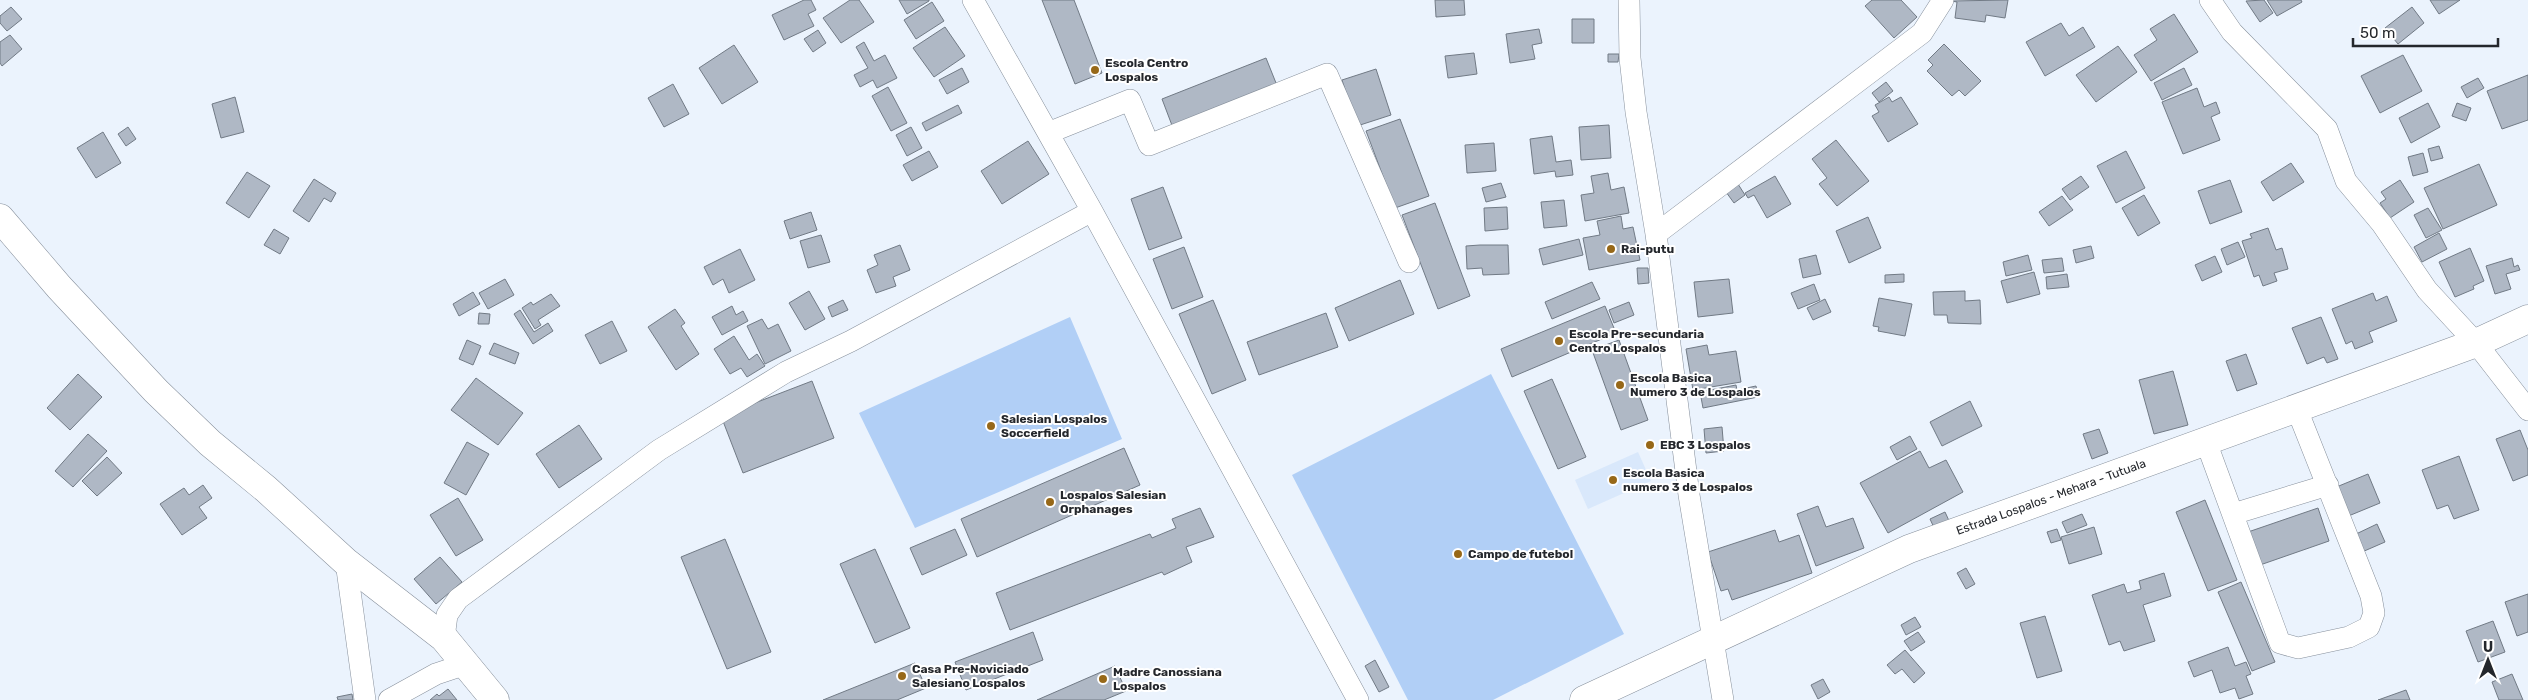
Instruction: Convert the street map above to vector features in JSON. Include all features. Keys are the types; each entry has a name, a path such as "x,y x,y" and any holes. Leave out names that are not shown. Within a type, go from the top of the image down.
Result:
{"main road":[{"path":"0,218 59,287 156,391 210,443 266,489 346,562 444,638 494,700"},
{"name":"Estrada Lospalos - Mehara - Tutuala","path":"1584,700 1909,549 2476,342 2528,319"}],"street":[{"path":"973,0 1092,211 1358,700"},
{"path":"1629,0 1630,58 1636,112 1656,234 1689,495 1723,700"},
{"path":"1656,234 1922,33 1943,0"},
{"path":"2210,0 2232,32 2327,129 2346,181 2382,224 2427,290 2476,342 2528,410"},
{"path":"1048,133 1130,100 1149,145 1327,74 1409,262"},
{"path":"444,638 447,614 458,600 659,450 786,372 851,341 1092,211"},
{"path":"2206,439 2280,643 2298,648 2349,637 2369,627 2374,613 2371,596 2296,407"},
{"path":"2233,514 2328,485"},
{"path":"346,562 366,700"},
{"path":"389,700 436,674 466,664"}],"shaded area":[{"name":"Salesian Lospalos Soccerfield","path":"1070,317 1122,439 915,528 859,413"},
{"name":"Campo de futebol","path":"1491,374 1624,634 1493,700 1408,700 1292,475"},
{"name":"Escola Basica numero 3 de Lospalos","path":"1638,452 1651,481 1588,509 1575,480"}],"building":[{"path":"804,0 811,0 816,10 808,14 814,26 784,40 772,15"},
{"path":"850,0 859,0 874,22 841,43 823,18"},
{"path":"899,0 929,0 929,1 907,14"},
{"path":"1042,0 1074,0 1102,73 1075,84"},
{"path":"1435,0 1464,0 1465,15 1436,17"},
{"path":"1872,0 1901,0 1917,17 1894,38 1865,6"},
{"path":"2008,0 2005,18 1986,15 1985,22 1955,18 1957,2 1951,1"},
{"path":"2264,0 2273,13 2260,22 2246,1"},
{"path":"2267,0 2301,0 2302,2 2277,16"},
{"path":"2430,0 2460,0 2439,14"},
{"path":"932,2 944,21 916,39 904,20"},
{"path":"11,7 22,19 7,31 0,23 0,16"},
{"path":"2412,7 2424,23 2398,44 2385,28"},
{"path":"2174,14 2198,52 2151,81 2134,55 2157,40 2150,29"},
{"path":"1572,19 1594,19 1594,43 1572,43"},
{"path":"2061,23 2069,36 2083,27 2095,47 2045,76 2026,42"},
{"path":"945,27 965,56 934,77 913,48"},
{"path":"1539,29 1542,43 1532,45 1535,59 1510,63 1506,34"},
{"path":"818,30 826,43 813,52 804,39"},
{"path":"10,35 22,49 2,66 0,63 0,42"},
{"path":"864,42 874,61 885,55 897,78 877,88 873,80 860,87 854,75 868,68 856,47"},
{"path":"1944,44 1981,81 1965,96 1959,90 1952,96 1927,71 1933,65 1928,60"},
{"path":"734,45 758,82 722,104 699,68"},
{"path":"2118,46 2137,72 2096,102 2076,75"},
{"path":"1474,53 1477,74 1448,78 1445,56"},
{"path":"1608,54 1619,54 1618,62 1608,62"},
{"path":"2403,55 2422,91 2380,113 2361,76"},
{"path":"1266,58 1278,88 1173,128 1162,99"},
{"path":"962,68 969,82 947,94 939,80"},
{"path":"2184,68 2192,85 2162,100 2154,83"},
{"path":"1376,69 1391,115 1357,126 1342,80"},
{"path":"2528,75 2528,120 2502,129 2487,91"},
{"path":"2478,78 2484,88 2467,98 2461,87"},
{"path":"1886,82 1893,91 1879,102 1872,93"},
{"path":"673,84 689,114 664,127 648,98"},
{"path":"888,87 907,123 891,131 872,96"},
{"path":"2197,88 2204,107 2216,102 2220,113 2211,117 2220,140 2183,154 2162,102"},
{"path":"235,97 244,132 221,138 212,104"},
{"path":"1889,97 1892,102 1901,97 1918,124 1888,142 1872,116 1879,112 1875,105"},
{"path":"2428,103 2440,127 2411,143 2399,118"},
{"path":"2457,103 2471,108 2466,121 2452,116"},
{"path":"958,105 962,113 926,131 922,123"},
{"path":"1400,119 1429,196 1395,208 1366,131"},
{"path":"1609,125 1611,158 1581,160 1579,127"},
{"path":"128,127 136,139 126,146 118,134"},
{"path":"911,127 922,148 907,156 896,135"},
{"path":"103,132 121,163 96,178 77,148"},
{"path":"1552,136 1556,162 1571,160 1573,175 1556,177 1555,171 1534,174 1530,139"},
{"path":"1836,140 1869,181 1837,206 1819,184 1827,178 1812,159"},
{"path":"1028,141 1049,174 1002,204 981,171"},
{"path":"1494,143 1496,171 1467,173 1465,145"},
{"path":"2439,146 2443,158 2431,161 2428,149"},
{"path":"929,151 938,167 912,181 903,165"},
{"path":"2126,151 2145,188 2116,203 2097,166"},
{"path":"2423,153 2428,172 2413,176 2408,157"},
{"path":"2291,163 2304,182 2273,201 2261,182"},
{"path":"2479,164 2497,205 2443,229 2424,188"},
{"path":"247,172 270,186 249,218 226,203"},
{"path":"1608,173 1611,190 1624,187 1629,213 1585,221 1581,195 1594,193 1591,176"},
{"path":"1775,176 1791,204 1767,218 1754,195 1748,198 1745,193"},
{"path":"2081,176 2089,187 2070,200 2062,189"},
{"path":"314,179 336,193 331,202 324,198 309,222 293,211"},
{"path":"2230,180 2242,212 2210,224 2198,191"},
{"path":"2400,180 2414,202 2390,218 2380,203 2386,199 2381,192"},
{"path":"1501,183 1506,197 1486,202 1482,188"},
{"path":"1738,184 1745,195 1734,203 1726,192"},
{"path":"1163,187 1182,238 1149,250 1131,199"},
{"path":"2144,195 2160,223 2138,236 2122,208"},
{"path":"2062,196 2073,210 2049,226 2039,212"},
{"path":"1564,200 1567,226 1544,228 1541,202"},
{"path":"1435,203 1470,296 1438,309 1402,215"},
{"path":"1507,207 1508,229 1485,231 1484,208"},
{"path":"2428,208 2442,230 2426,238 2414,215"},
{"path":"811,212 817,230 790,239 784,221"},
{"name":"Rai-putu","path":"1621,216 1623,229 1633,227 1640,260 1589,270 1583,238 1600,235 1597,221"},
{"path":"1868,217 1881,248 1849,263 1836,231"},
{"path":"2268,228 2276,250 2282,248 2288,269 2274,273 2277,281 2263,286 2259,275 2254,277 2242,241 2252,238 2250,234"},
{"path":"274,229 289,238 280,254 264,245"},
{"path":"2439,233 2447,249 2422,262 2414,247"},
{"path":"821,235 830,262 808,268 800,241"},
{"path":"1579,239 1583,255 1543,265 1539,249"},
{"path":"2238,242 2245,257 2227,265 2221,249"},
{"path":"900,245 910,270 893,277 896,286 876,293 867,270 878,265 874,255"},
{"path":"1508,245 1509,274 1483,275 1482,268 1467,269 1466,246"},
{"path":"2091,246 2094,258 2076,263 2073,250"},
{"path":"1184,247 1203,297 1172,309 1153,259"},
{"path":"2470,248 2484,281 2473,286 2474,289 2455,297 2439,262"},
{"path":"740,249 755,280 729,293 723,279 713,285 704,267"},
{"path":"1816,255 1821,274 1803,278 1799,259"},
{"path":"2028,255 2032,270 2006,276 2003,262"},
{"path":"2215,256 2222,272 2202,281 2195,265"},
{"path":"2062,258 2064,271 2044,273 2042,260"},
{"path":"2512,258 2514,267 2518,265 2520,270 2506,274 2511,289 2495,294 2486,266"},
{"path":"1637,268 1648,268 1649,283 1638,284"},
{"path":"2034,272 2040,294 2007,303 2001,281"},
{"path":"1904,274 1904,282 1885,283 1885,275"},
{"path":"2067,274 2069,287 2047,289 2046,277"},
{"path":"505,279 514,295 488,309 479,293"},
{"path":"1729,279 1733,313 1698,317 1694,282"},
{"path":"1400,280 1414,314 1349,341 1335,308"},
{"path":"1592,282 1600,299 1552,319 1545,302"},
{"path":"1814,284 1820,300 1798,309 1791,293"},
{"path":"809,291 825,319 805,330 789,303"},
{"path":"1965,291 1965,301 1980,300 1981,324 1948,323 1947,315 1934,315 1933,292"},
{"path":"473,292 480,304 459,316 453,304"},
{"path":"2373,293 2376,301 2387,296 2397,321 2369,332 2373,342 2355,349 2352,341 2346,344 2332,309"},
{"path":"551,294 560,306 538,320 541,325 535,329 522,308 531,302 533,305"},
{"path":"1879,298 1912,304 1905,336 1878,331 1879,327 1873,326"},
{"path":"1825,299 1831,312 1813,320 1807,308"},
{"path":"843,300 848,310 832,317 828,307"},
{"path":"1213,300 1246,380 1212,394 1179,314"},
{"path":"1629,302 1634,315 1614,323 1609,310"},
{"path":"732,306 736,315 743,311 748,321 722,335 712,317"},
{"name":"Escola Pre-secundaria Centro Lospalos","path":"1605,306 1616,333 1512,377 1501,349"},
{"path":"675,309 685,323 681,326 699,354 676,370 648,327"},
{"path":"520,310 534,332 548,323 553,331 533,344 514,314"},
{"path":"479,313 490,314 489,324 478,324"},
{"path":"1326,313 1338,347 1259,375 1247,342"},
{"path":"2321,317 2338,359 2327,363 2324,357 2307,364 2292,328"},
{"path":"762,319 768,329 778,324 791,351 765,364 747,326"},
{"path":"612,321 627,351 600,364 585,335"},
{"path":"734,336 749,360 757,354 765,366 747,377 741,368 730,374 714,349"},
{"path":"467,340 481,346 473,365 459,359"},
{"name":"Escola Basica Numero 3 de Lospalos","path":"1619,340 1648,420 1621,430 1592,350"},
{"path":"494,343 519,353 515,364 489,354"},
{"path":"1707,345 1709,355 1736,351 1741,382 1693,390 1686,349"},
{"path":"2246,354 2257,384 2237,391 2226,361"},
{"path":"2173,371 2188,425 2154,434 2139,380"},
{"path":"78,374 102,397 70,430 47,408"},
{"path":"476,378 523,413 498,445 451,410"},
{"path":"1552,379 1586,457 1558,469 1524,391"},
{"path":"812,381 834,438 743,473 721,416"},
{"path":"1736,385 1737,390 1756,386 1758,397 1703,408 1700,392"},
{"path":"1970,401 1982,426 1942,446 1930,422"},
{"path":"579,425 602,459 559,488 536,454"},
{"path":"1722,427 1724,451 1706,453 1704,429"},
{"path":"2099,429 2108,453 2092,459 2083,434"},
{"path":"2520,430 2528,450 2528,475 2513,481 2496,439"},
{"path":"88,434 107,451 73,487 55,471"},
{"path":"1910,436 1917,449 1897,460 1890,447"},
{"path":"467,442 489,454 466,495 444,483"},
{"name":"Lospalos Salesian Orphanages","path":"1124,448 1140,485 977,557 961,519"},
{"path":"1920,451 1929,468 1946,460 1963,492 1888,533 1860,483"},
{"path":"2459,456 2479,510 2454,519 2448,505 2437,509 2422,470"},
{"path":"107,457 122,473 97,496 82,481"},
{"path":"2368,474 2380,503 2346,517 2334,488"},
{"path":"203,485 212,498 199,507 207,518 182,535 160,504 184,488 189,495"},
{"path":"458,498 483,540 456,556 430,515"},
{"path":"2205,500 2237,580 2208,591 2176,512"},
{"path":"1818,506 1826,527 1853,518 1864,548 1816,566 1797,514"},
{"path":"1200,508 1214,537 1186,547 1192,562 1164,575 1162,572 1010,630 996,593 1150,534 1152,538 1176,528 1172,519"},
{"path":"2318,508 2329,541 2260,565 2248,532"},
{"path":"1945,512 1951,525 1936,532 1930,519"},
{"path":"2082,514 2087,525 2067,533 2062,522"},
{"path":"2377,524 2385,542 2362,552 2354,535"},
{"path":"2094,527 2102,554 2069,564 2061,537"},
{"path":"955,529 967,555 922,575 910,548"},
{"path":"2057,529 2061,540 2051,543 2047,532"},
{"path":"1775,530 1779,542 1799,535 1812,573 1732,600 1728,589 1721,591 1708,552"},
{"path":"725,539 771,652 727,669 681,557"},
{"path":"875,549 910,628 875,643 840,564"},
{"path":"440,557 462,582 436,604 414,579"},
{"path":"1966,568 1975,584 1966,589 1957,573"},
{"path":"2164,573 2171,596 2143,605 2155,641 2124,651 2120,641 2109,645 2092,595 2124,584 2127,593 2141,589 2139,581"},
{"path":"2241,582 2275,662 2252,671 2218,592"},
{"path":"2528,594 2528,632 2517,636 2505,602"},
{"path":"2045,616 2062,671 2037,678 2020,623"},
{"path":"1915,617 1921,627 1906,635 1901,625"},
{"path":"2493,621 2505,652 2478,662 2466,631"},
{"path":"1033,632 1043,660 966,690 955,662"},
{"path":"1918,632 1925,642 1911,651 1904,641"},
{"path":"2228,647 2235,666 2246,662 2251,674 2246,676 2253,694 2239,699 2235,688 2220,693 2212,670 2194,677 2188,662"},
{"path":"1905,650 1925,673 1914,683 1902,669 1895,674 1887,665"},
{"path":"1375,660 1389,687 1379,692 1365,666"},
{"name":"Casa Pre-Noviciado Salesiano Lospalos","path":"915,663 926,688 897,700 823,700"},
{"name":"Madre Canossiana Lospalos","path":"1115,666 1126,691 1104,700 1037,700"},
{"path":"2512,674 2523,700 2499,700 2492,682"},
{"path":"1823,679 1830,692 1818,699 1811,685"},
{"path":"448,689 457,700 430,700 437,694 439,696"},
{"path":"2406,690 2410,700 2378,700"},
{"path":"352,694 353,700 338,700 337,697"}],"place":[{"name":"Escola Centro Lospalos","path":"1095,70"},
{"name":"Rai-putu","path":"1611,249"},
{"name":"Escola Pre-secundaria Centro Lospalos","path":"1559,341"},
{"name":"Escola Basica Numero 3 de Lospalos","path":"1620,385"},
{"name":"Salesian Lospalos Soccerfield","path":"991,426"},
{"name":"EBC 3 Lospalos","path":"1650,445"},
{"name":"Escola Basica numero 3 de Lospalos","path":"1613,480"},
{"name":"Lospalos Salesian Orphanages","path":"1050,502"},
{"name":"Campo de futebol","path":"1458,554"},
{"name":"Casa Pre-Noviciado Salesiano Lospalos","path":"902,676"},
{"name":"Madre Canossiana Lospalos","path":"1103,679"}]}
